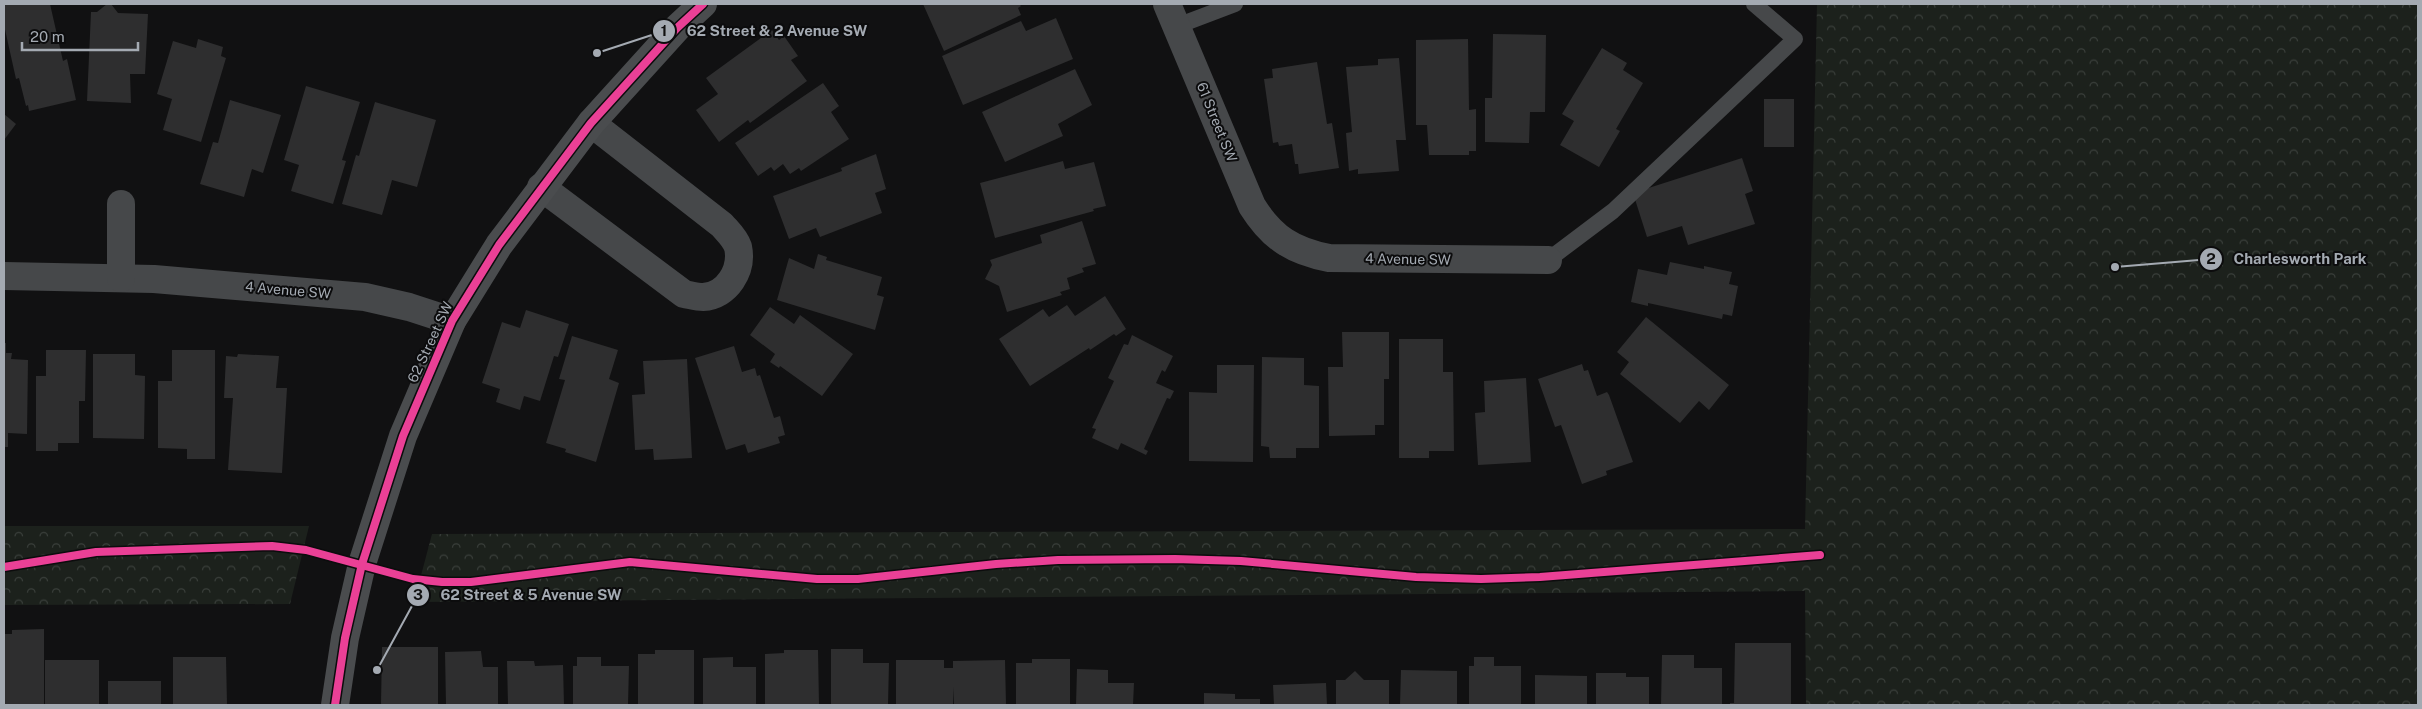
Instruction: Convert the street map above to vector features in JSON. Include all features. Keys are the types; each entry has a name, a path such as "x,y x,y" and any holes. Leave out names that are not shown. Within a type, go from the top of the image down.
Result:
{"street":[{"name":"62 Street SW","path":"335,705 345,638 362,564 403,436 452,321 499,245 591,123 677,28 703,4"},
{"name":"61 Street SW","path":"1172,15 1252,206 1274,235"},
{"path":"541,188 684,294 701,297 713,295 723,290 735,277 739,263 738,247 733,237 722,225 591,123"},
{"path":"121,204 121,278"},
{"name":"4 Avenue SW","path":"1274,235 1306,252 1330,258 1548,260"},
{"name":"4 Avenue SW","path":"4,276 154,279 365,297 409,307 452,321"}],"lane":[{"path":"1172,15 1235,4"},
{"path":"1548,260 1613,211 1796,39 1754,4"}],"green space":[{"path":"1817,4 2418,4 2418,705 1806,705 1805,591 414,602 432,534 1805,529"},
{"path":"4,526 309,526 290,604 4,605"}],"building":[{"path":"4,4 50,4 63,61 67,59 76,100 29,111 19,78 16,79 4,25"},
{"path":"107,4 111,4 118,13 148,14 145,74 130,74 131,103 87,101 91,12 97,12"},
{"path":"923,4 1019,4 1021,6 1018,8 1021,15 944,51"},
{"path":"1056,18 1073,59 963,105 942,56 1021,21 1026,31"},
{"path":"772,30 779,40 784,36 798,56 791,60 807,81 750,123 748,120 719,142 696,110 718,94 706,78"},
{"path":"1493,34 1546,35 1545,112 1530,112 1529,143 1485,142 1485,98 1492,98"},
{"path":"198,39 223,47 221,56 226,58 201,142 163,130 172,99 157,94 173,41 196,48"},
{"path":"1468,39 1469,110 1476,109 1476,151 1469,151 1469,155 1429,155 1427,125 1416,125 1416,40"},
{"path":"1602,48 1627,63 1623,70 1643,83 1616,129 1620,131 1599,167 1560,145 1574,121 1562,114"},
{"path":"1399,58 1406,140 1396,140 1399,171 1358,174 1358,169 1349,171 1346,133 1352,132 1346,67 1378,65 1378,59"},
{"path":"1317,62 1327,124 1332,123 1339,168 1299,174 1298,164 1295,164 1292,144 1279,146 1278,142 1273,143 1264,79 1273,78 1272,69"},
{"path":"1075,69 1092,105 1058,124 1063,136 1005,162 982,112"},
{"path":"823,83 839,106 831,112 849,139 801,171 799,168 790,174 783,164 774,171 771,167 758,176 735,143"},
{"path":"306,86 360,102 342,160 346,161 333,204 291,191 299,165 284,160"},
{"path":"1764,99 1794,99 1794,147 1764,147"},
{"path":"230,100 281,115 263,173 252,169 244,197 200,184 213,142 218,143"},
{"path":"375,102 436,120 417,187 392,180 382,215 342,204 356,155 359,156"},
{"path":"4,114 16,124 4,140"},
{"path":"876,154 886,189 875,193 882,213 820,237 816,228 789,239 773,196 842,171 841,168"},
{"path":"1742,158 1753,191 1745,194 1755,224 1688,245 1682,226 1647,237 1633,193"},
{"path":"1063,161 1065,169 1094,162 1106,206 995,238 980,183"},
{"path":"1082,221 1096,264 1082,268 1084,272 1067,278 1070,289 1060,292 1062,295 1007,312 999,286 985,279 992,265 990,260 1042,243 1040,235"},
{"path":"818,254 827,257 826,260 882,277 877,295 884,297 875,330 777,300 789,258 814,269"},
{"path":"1670,262 1732,272 1729,284 1738,286 1732,316 1723,314 1722,319 1648,303 1648,306 1631,302 1638,269 1667,275"},
{"path":"1105,296 1126,329 1116,336 1114,334 1090,350 1089,348 1030,386 999,339 1043,309 1049,317 1067,305 1075,316"},
{"path":"770,307 794,324 800,315 853,354 822,396 780,366 779,368 770,362 775,354 750,335"},
{"path":"526,310 569,324 558,357 554,356 540,401 524,396 520,410 496,402 500,389 482,383 502,322 520,328"},
{"path":"1646,317 1729,385 1709,410 1699,401 1680,423 1620,374 1629,362 1617,352"},
{"path":"1342,332 1389,332 1389,379 1384,379 1384,425 1375,425 1375,435 1329,436 1328,367 1343,367"},
{"path":"1132,335 1173,356 1165,372 1162,370 1156,383 1174,391 1170,399 1167,398 1144,449 1148,451 1146,455 1121,443 1118,450 1092,438 1096,429 1092,428 1114,381 1108,378 1124,344 1128,345"},
{"path":"572,336 618,350 609,379 619,383 596,462 565,452 566,449 546,443 565,380 559,379"},
{"path":"1399,339 1443,339 1443,372 1453,372 1454,451 1429,451 1429,458 1399,458"},
{"path":"4,343 6,343 6,353 12,353 11,359 28,360 27,434 8,433 8,447 4,447"},
{"path":"734,346 742,372 755,368 757,376 760,375 774,418 780,416 785,435 778,437 780,443 748,453 745,444 726,450 695,358"},
{"path":"46,350 86,350 85,401 79,401 79,443 58,443 58,451 36,451 36,376 46,376"},
{"path":"172,350 215,350 215,459 187,459 187,449 158,448 158,381 172,381"},
{"path":"93,354 135,354 135,375 145,376 144,439 93,438"},
{"path":"238,354 279,356 276,388 287,388 282,473 228,470 233,398 224,398 226,356 237,357"},
{"path":"1262,357 1304,358 1304,385 1319,386 1319,448 1296,448 1296,458 1270,458 1269,447 1261,446"},
{"path":"687,359 692,458 654,460 653,449 635,450 632,395 645,394 643,361"},
{"path":"1582,364 1584,371 1588,370 1597,396 1607,392 1609,395 1633,462 1606,471 1607,475 1582,484 1561,425 1555,427 1538,379"},
{"path":"1217,365 1254,365 1253,462 1189,461 1189,392 1217,393"},
{"path":"1526,378 1531,462 1478,465 1475,413 1485,412 1484,381"},
{"path":"44,629 44,705 4,705 4,634 12,634 12,630"},
{"path":"1735,643 1791,643 1791,705 1730,705 1730,703 1734,703"},
{"path":"382,647 438,647 438,705 381,705"},
{"path":"831,649 863,649 863,663 889,663 888,705 831,705"},
{"path":"655,650 694,650 694,705 638,705 638,654 655,654"},
{"path":"784,650 818,650 819,705 765,705 765,654 784,653"},
{"path":"481,651 483,667 498,667 498,705 446,705 445,652"},
{"path":"1662,655 1694,655 1694,668 1722,668 1722,705 1661,705"},
{"path":"173,657 226,657 227,705 173,705"},
{"path":"577,657 601,657 601,666 629,666 628,705 573,705 573,666 577,666"},
{"path":"733,657 733,667 756,667 756,705 703,705 703,658"},
{"path":"1474,657 1494,657 1494,666 1521,666 1521,705 1469,705 1469,666 1474,666"},
{"path":"1032,659 1070,659 1070,705 1016,705 1016,663 1032,663"},
{"path":"45,660 99,660 99,705 45,705"},
{"path":"896,660 944,660 944,668 953,668 953,661 1005,660 1006,705 954,705 953,687 953,705 896,705"},
{"path":"507,661 534,661 535,666 563,665 564,705 508,705"},
{"path":"1077,669 1108,670 1108,683 1134,683 1133,705 1076,705"},
{"path":"1401,670 1457,671 1457,705 1400,705"},
{"path":"1355,671 1364,680 1389,680 1389,705 1336,705 1336,680 1345,680"},
{"path":"1596,673 1626,673 1626,677 1649,677 1649,705 1596,705"},
{"path":"1535,675 1587,676 1587,705 1535,705"},
{"path":"108,681 161,681 161,705 108,705"},
{"path":"1326,683 1327,705 1274,705 1273,685"},
{"path":"1204,693 1235,694 1235,699 1260,699 1260,705 1204,705"}],"cycle path":[{"path":"335,705 345,638 362,564 403,436 452,321 499,245 591,123 677,28 703,4"},
{"path":"4,567 96,552 272,546 306,550 413,579 442,582 471,582 630,562 817,579 858,579 996,564 1058,560 1175,559 1241,561 1416,577 1481,579 1540,577 1820,555"}],"place":[{"name":"62 Street & 2 Avenue SW","path":"597,53"},
{"name":"Charlesworth Park","path":"2115,267"},
{"name":"62 Street & 5 Avenue SW","path":"377,670"}]}
